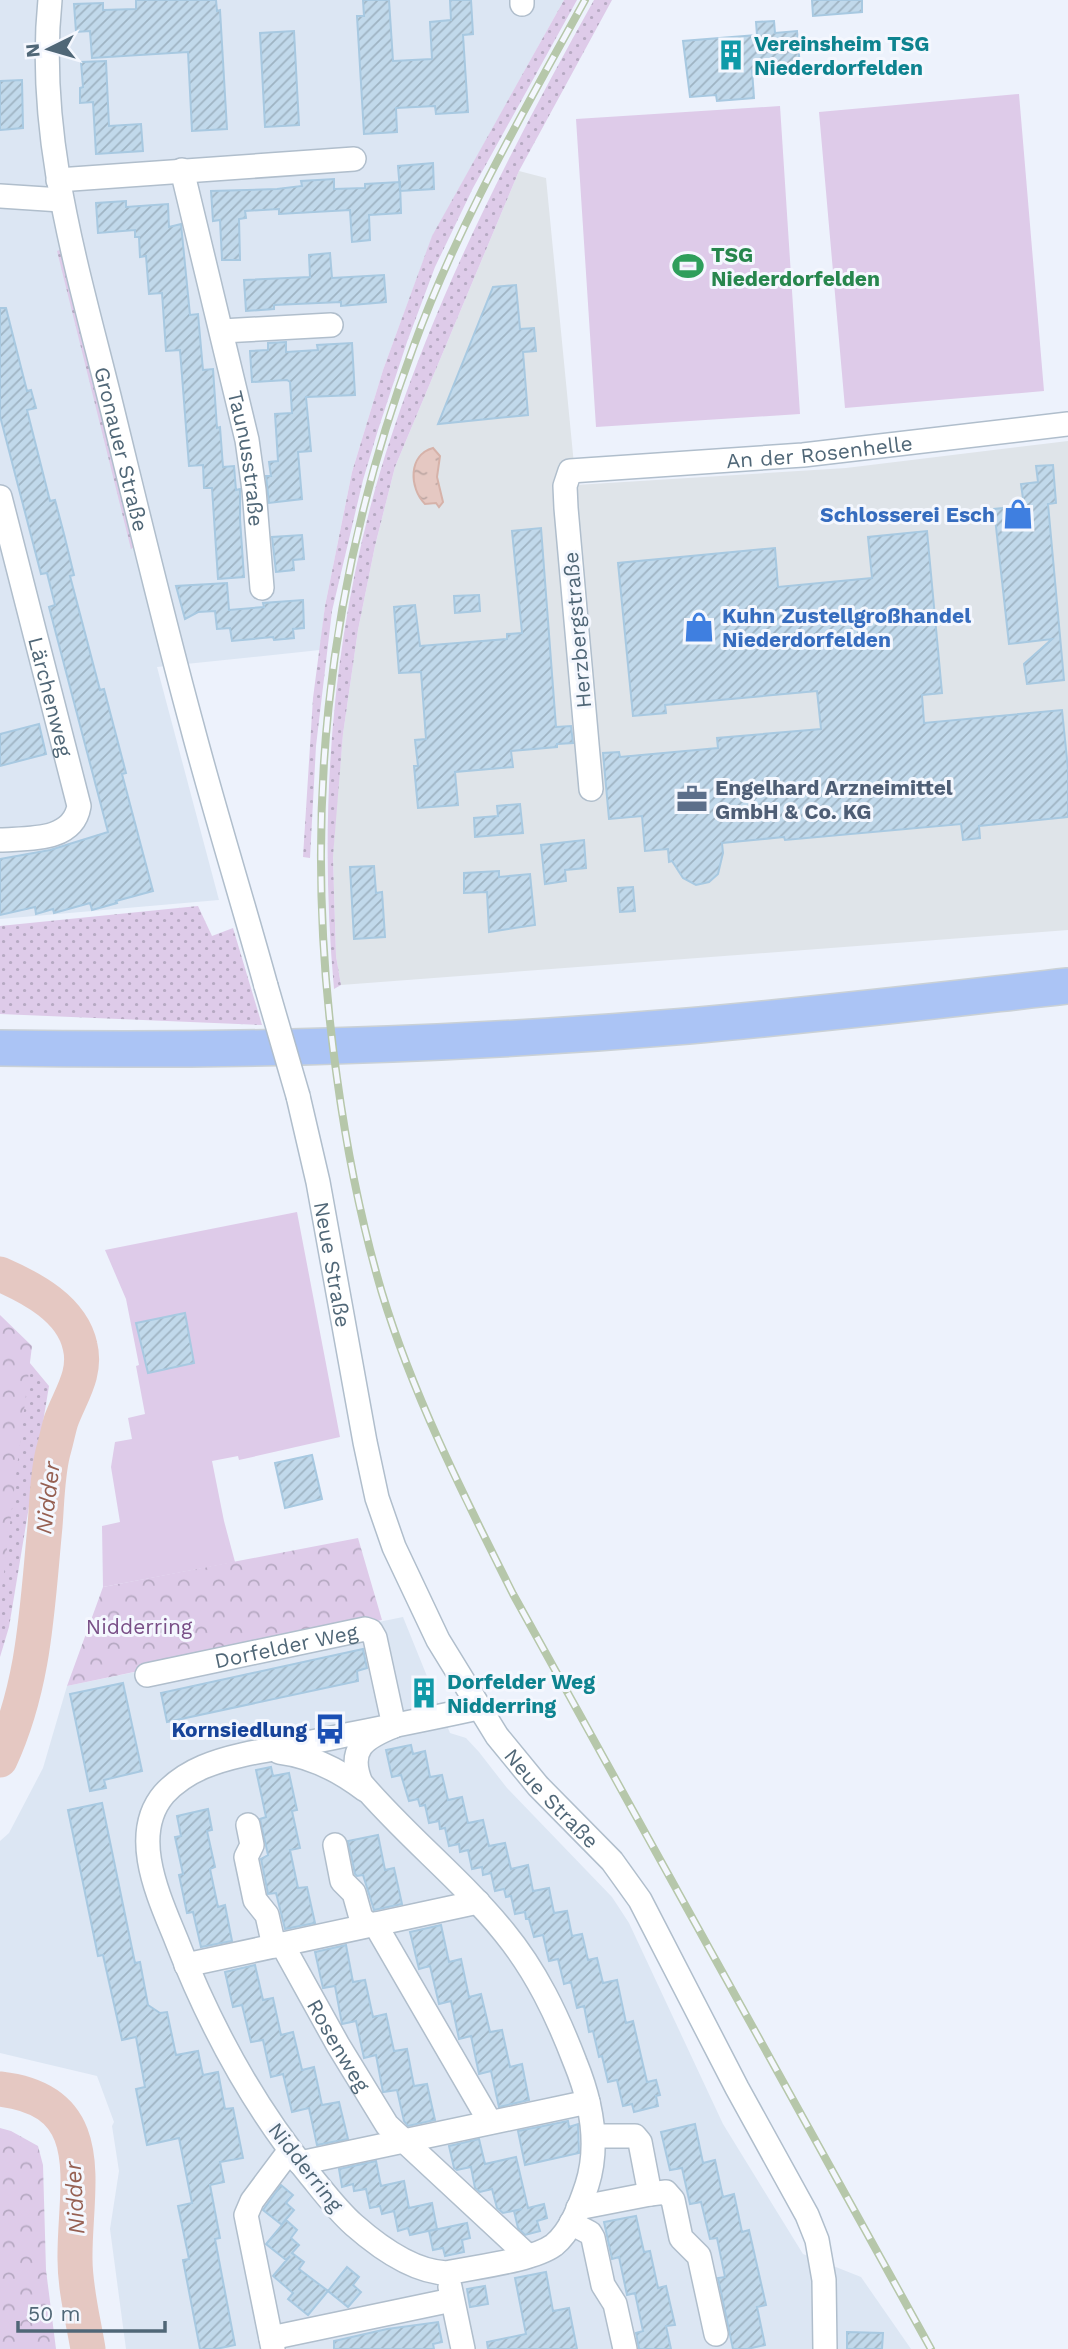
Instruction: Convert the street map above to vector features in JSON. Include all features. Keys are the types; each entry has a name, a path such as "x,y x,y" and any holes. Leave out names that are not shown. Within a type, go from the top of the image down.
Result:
{"main road":[{"path":"0,1048 241,1048 521,1037 713,1023 1068,986"}],"street":[{"name":"Gronauer Straße","path":"50,0 47,32 48,100 60,190 156,591 266,986"},
{"path":"0,197 181,170 354,159"},
{"name":"Taunusstraße","path":"181,170 222,331 251,463 262,589"},
{"path":"222,331 331,325"},
{"name":"An der Rosenhelle","path":"570,471 803,455 1068,424"},
{"name":"Herzbergstraße","path":"570,471 565,486 566,508 591,789"},
{"name":"Lärchenweg","path":"0,497 79,806 75,821 60,833 0,840"},
{"name":"Neue Straße","path":"266,986 298,1096 318,1182 365,1442 377,1498 394,1547 423,1611 478,1708 516,1760 612,1861 640,1900 737,2088 807,2215 817,2240 824,2280 825,2349"},
{"name":"Dorfelder Weg","path":"147,1675 365,1629 371,1631 375,1638 394,1726"},
{"name":"Nidderring","path":"394,1726 364,1741 358,1750 357,1773 361,1783 478,1902 525,1960 548,1999 581,2075 589,2102 594,2136 590,2175 574,2215 554,2245 528,2256 447,2273 437,2273 401,2259 375,2243 352,2224 295,2157 232,2062 211,2022 186,1965 150,1865 148,1845 155,1809 163,1795 186,1775 222,1760 478,1708"},
{"name":"Nidderring","path":"267,1751 308,1758 348,1777 370,1794"},
{"name":"Rosenweg","path":"248,1825 252,1845 246,1857 257,1904 267,1915 278,1945 379,2113 402,2140 528,2256"},
{"path":"335,1845 342,1881 354,1893 360,1918 372,1925 490,2122"},
{"path":"186,1965 478,1902"},
{"path":"452,2300 272,2344 246,2215 252,2201 295,2157 402,2140 589,2102"},
{"path":"594,2136 635,2136 640,2142 650,2194"},
{"path":"625,2349 615,2304 603,2285 593,2238 574,2215 650,2194 666,2192 673,2200 681,2238 696,2250 699,2256 716,2334"},
{"path":"447,2273 463,2349"}],"shaded area":[{"path":"0,0 564,0 432,237 383,370 352,472 325,606 320,650 157,667 219,900 0,919"},
{"path":"519,171 546,178 576,485 846,468 1068,441 1068,930 341,985 336,956 333,856 336,813 343,734 358,630 375,546 395,467"},
{"path":"403,1617 450,1733 466,1738 507,1788 612,1897 629,1923 723,2124 803,2254 861,2277 911,2349 126,2349 110,2229 119,2171 112,2126 114,2122 97,2076 0,2053 0,1841 9,1833 43,1768 67,1686"}],"green space":[{"path":"564,0 577,0 473,188 435,267 378,430 363,480 332,611 316,746 310,858 303,857 313,698 325,606 352,472 383,370 432,236"},
{"path":"594,0 612,0 519,171 395,467 358,630 343,734 333,857 336,956 341,985 334,989 329,919 329,777 343,637 356,567 373,499 413,375 458,265 537,104"},
{"path":"1019,94 1044,391 845,408 819,112"},
{"name":"TSG Niederdorfelden","path":"780,106 800,414 596,427 576,119"},
{"path":"64,248 136,546 131,549 57,251"},
{"path":"198,906 212,936 233,928 262,1025 0,1014 0,926"},
{"path":"297,1212 340,1437 239,1460 238,1456 212,1461 235,1562 103,1587 102,1526 120,1522 111,1467 115,1442 132,1439 128,1418 145,1414 126,1299 105,1250"},
{"path":"0,1315 32,1346 0,1605"},
{"path":"0,1327 49,1386 9,1627 0,1657"},
{"name":"Nidderring","path":"358,1538 382,1620 67,1686 103,1587"},
{"path":"0,2128 38,2146 43,2165 46,2270 56,2349 0,2349"}],"water":[{"path":"433,448 440,456 437,477 443,502 439,507 436,503 425,504 414,481 415,465 419,457"}],"building":[{"path":"136,0 216,0 217,11 220,10 227,129 192,131 188,52 92,58 90,31 76,32 74,4 103,3 103,10 136,9"},
{"path":"363,0 389,0 393,61 432,59 430,22 451,20 450,0 471,0 473,34 463,35 468,112 436,114 435,106 396,108 397,132 364,134 357,16 364,16"},
{"path":"812,0 862,0 862,12 813,16"},
{"name":"Vereinsheim TSG Niederdorfelden","path":"774,21 775,33 797,31 800,67 752,70 754,98 717,101 716,95 690,97 683,41 757,35 756,22"},
{"path":"294,31 299,125 265,127 260,33"},
{"path":"106,61 109,126 141,124 143,151 96,154 93,102 80,103 80,88 83,87 81,62"},
{"path":"22,80 23,128 0,130 0,81"},
{"path":"433,163 434,189 400,191 398,166"},
{"path":"334,179 334,189 365,188 365,184 400,182 401,213 369,215 370,240 352,242 350,210 279,214 279,209 245,211 246,218 239,219 240,260 222,260 220,220 213,221 211,191 277,189 302,186 301,181"},
{"path":"126,201 126,207 168,204 169,227 181,224 190,315 198,314 203,370 213,369 223,467 234,466 236,490 240,489 244,577 218,579 212,488 204,488 203,465 189,466 180,350 166,351 162,293 149,294 146,256 140,257 139,237 135,237 135,230 98,233 96,203"},
{"path":"330,253 332,278 384,275 386,302 341,306 341,302 274,305 274,309 246,311 244,280 310,277 309,255"},
{"path":"516,285 520,329 534,328 536,351 523,352 528,415 438,424 493,287"},
{"path":"0,308 6,308 27,391 31,390 36,408 27,410 50,501 55,500 64,534 74,575 70,576 100,690 104,689 126,773 122,774 153,891 92,910 90,903 54,913 53,909 36,914 35,907 0,915 0,859 50,850 108,832 49,607 55,605 47,573 41,574 0,416"},
{"path":"286,342 286,352 318,350 317,345 352,343 355,395 306,397 311,451 298,452 302,499 269,503 266,476 271,476 269,462 278,461 275,414 292,413 290,382 252,382 250,351 268,350 268,343"},
{"path":"1053,465 1056,503 1048,504 1064,680 1027,684 1024,664 1052,639 1009,644 994,509 1024,506 1021,484 1038,482 1036,466"},
{"path":"541,528 556,727 571,726 573,743 511,751 513,767 455,772 458,805 418,808 414,766 418,766 415,740 426,739 421,672 399,673 394,607 415,605 420,646 507,639 507,634 522,633 512,531"},
{"path":"927,531 942,693 922,695 924,723 1062,710 1068,769 1068,817 979,826 980,838 963,840 961,824 722,843 723,853 718,874 709,882 696,885 683,878 672,861 669,862 668,849 645,851 642,816 609,819 603,753 619,752 620,757 718,748 717,738 821,729 817,691 665,705 666,713 633,716 618,563 775,548 778,587 872,578 868,537"},
{"path":"302,535 304,559 293,560 294,570 276,572 272,537"},
{"path":"227,583 229,610 264,607 263,603 303,600 304,628 293,629 294,638 232,641 230,628 217,629 215,611 198,612 185,619 176,586"},
{"path":"479,595 480,611 455,613 454,596"},
{"path":"39,724 46,754 0,766 0,734"},
{"path":"520,804 523,833 475,837 474,818 498,816 497,806"},
{"path":"584,840 586,868 565,870 566,881 545,884 541,845"},
{"path":"374,866 376,893 382,892 385,937 354,939 350,867"},
{"path":"499,871 499,877 530,874 535,925 489,932 487,892 464,893 464,873"},
{"path":"633,887 635,911 620,912 618,888"},
{"path":"185,1313 194,1363 148,1373 136,1323"},
{"path":"312,1455 322,1499 285,1508 275,1463"},
{"path":"363,1649 367,1668 357,1671 358,1681 167,1722 161,1693"},
{"path":"123,1683 142,1771 104,1780 106,1788 90,1791 70,1694"},
{"path":"411,1745 413,1754 425,1751 430,1777 442,1775 448,1800 462,1797 468,1823 483,1820 489,1846 505,1843 511,1869 528,1865 533,1891 549,1888 554,1913 567,1911 572,1936 582,1934 588,1960 597,1958 603,1983 617,1980 626,2023 633,2021 647,2082 656,2080 660,2095 656,2096 658,2106 634,2112 632,2104 623,2106 617,2080 608,2082 593,2031 589,2032 584,2006 577,2008 571,1982 564,1984 558,1959 549,1961 543,1935 534,1937 525,1912 515,1914 511,1896 506,1897 504,1889 495,1891 491,1873 483,1875 482,1867 472,1869 468,1850 460,1852 459,1844 449,1846 445,1828 440,1829 439,1821 429,1823 425,1805 420,1806 418,1799 409,1801 401,1775 392,1777 386,1750"},
{"path":"271,1767 273,1776 289,1773 297,1810 292,1811 300,1848 290,1850 298,1888 307,1887 315,1923 285,1929 276,1893 268,1894 261,1859 268,1855 260,1819 266,1817 256,1770"},
{"path":"102,1803 135,1963 140,1962 148,2005 160,2013 167,2012 176,2055 198,2051 203,2075 218,2072 225,2109 233,2108 243,2158 220,2162 224,2182 210,2185 220,2238 215,2239 235,2345 200,2349 183,2260 189,2259 178,2206 192,2203 179,2138 147,2145 136,2089 145,2087 136,2037 122,2040 103,1955 98,1956 68,1810"},
{"path":"208,1809 212,1830 207,1831 215,1867 210,1869 218,1907 225,1905 232,1941 201,1947 193,1912 187,1913 179,1875 183,1874 175,1837 181,1836 177,1816"},
{"path":"378,1835 385,1870 394,1868 402,1904 374,1910 363,1875 355,1874 348,1841"},
{"path":"441,1925 449,1962 461,1959 469,1997 481,1994 490,2032 502,2030 510,2067 522,2064 529,2100 499,2107 491,2071 479,2074 471,2036 459,2039 451,2001 439,2004 430,1966 419,1969 410,1932"},
{"path":"346,1945 353,1982 365,1980 373,2017 386,2014 394,2051 407,2049 414,2086 427,2084 435,2120 408,2126 404,2121 397,2090 383,2092 376,2055 364,2058 356,2021 342,2024 335,1986 323,1988 315,1952"},
{"path":"255,1965 263,2000 273,1998 281,2035 293,2032 302,2070 314,2067 322,2105 339,2102 348,2139 317,2145 309,2108 292,2112 283,2074 271,2077 263,2040 251,2042 242,2005 233,2007 225,1972"},
{"path":"568,2121 569,2127 578,2124 579,2153 525,2165 518,2131"},
{"path":"695,2124 703,2163 715,2160 723,2197 734,2194 742,2232 749,2230 766,2305 757,2307 765,2345 733,2349 718,2278 725,2277 717,2238 710,2239 701,2202 690,2204 682,2168 670,2170 661,2132"},
{"path":"479,2139 485,2164 516,2157 528,2208 544,2204 547,2218 537,2221 540,2231 525,2235 518,2228 514,2211 522,2209 503,2213 497,2208 492,2189 480,2192 475,2188 471,2167 457,2170 454,2168 449,2146"},
{"path":"376,2161 381,2186 404,2181 409,2208 432,2203 437,2229 410,2235 408,2228 398,2231 394,2211 382,2214 380,2206 370,2208 366,2189 354,2191 353,2184 342,2187 339,2169"},
{"path":"281,2185 293,2195 286,2203 294,2210 282,2224 286,2220 297,2230 291,2238 299,2245 292,2253 304,2262 299,2269 328,2291 308,2315 288,2299 293,2293 273,2276 290,2256 286,2260 266,2244 282,2225 263,2210"},
{"path":"636,2216 644,2252 650,2251 658,2288 666,2286 675,2325 666,2326 671,2349 639,2349 636,2333 643,2331 635,2293 627,2295 619,2257 612,2259 604,2222"},
{"path":"467,2223 470,2238 462,2240 464,2252 445,2256 443,2248 433,2250 429,2231"},
{"path":"347,2267 359,2277 353,2285 361,2292 348,2307 328,2291"},
{"path":"546,2272 553,2311 569,2308 577,2349 488,2349 487,2342 526,2334 515,2278"},
{"path":"485,2286 488,2304 470,2307 467,2289"},
{"path":"438,2322 442,2342 433,2344 434,2349 334,2349 334,2341 387,2329"},
{"path":"847,2332 883,2333 882,2349 847,2349"}],"waterway":[{"name":"Nidder","path":"0,1274 37,1293 60,1311 76,1333 82,1356 79,1375 61,1421 51,1461 28,1674 12,1731 0,1760"},
{"name":"Nidder","path":"0,2089 33,2097 55,2111 69,2129 76,2152 78,2177 76,2281 88,2349"}],"railway":[{"path":"585,0 470,214 430,303 383,438 359,527 341,618 328,708 322,799 321,891 326,984 337,1078 361,1213 382,1293 409,1371 458,1483 513,1594 931,2349"}],"place":[{"name":"Vereinsheim TSG Niederdorfelden","path":"731,55"},
{"name":"TSG Niederdorfelden","path":"688,266"},
{"name":"Schlosserei Esch","path":"1018,514"},
{"name":"Kuhn Zustellgroßhandel Niederdorfelden","path":"699,627"},
{"name":"Engelhard Arzneimittel GmbH & Co. KG","path":"692,799"},
{"name":"Dorfelder Weg Nidderring","path":"424,1693"},
{"name":"Kornsiedlung","path":"330,1729"}]}
